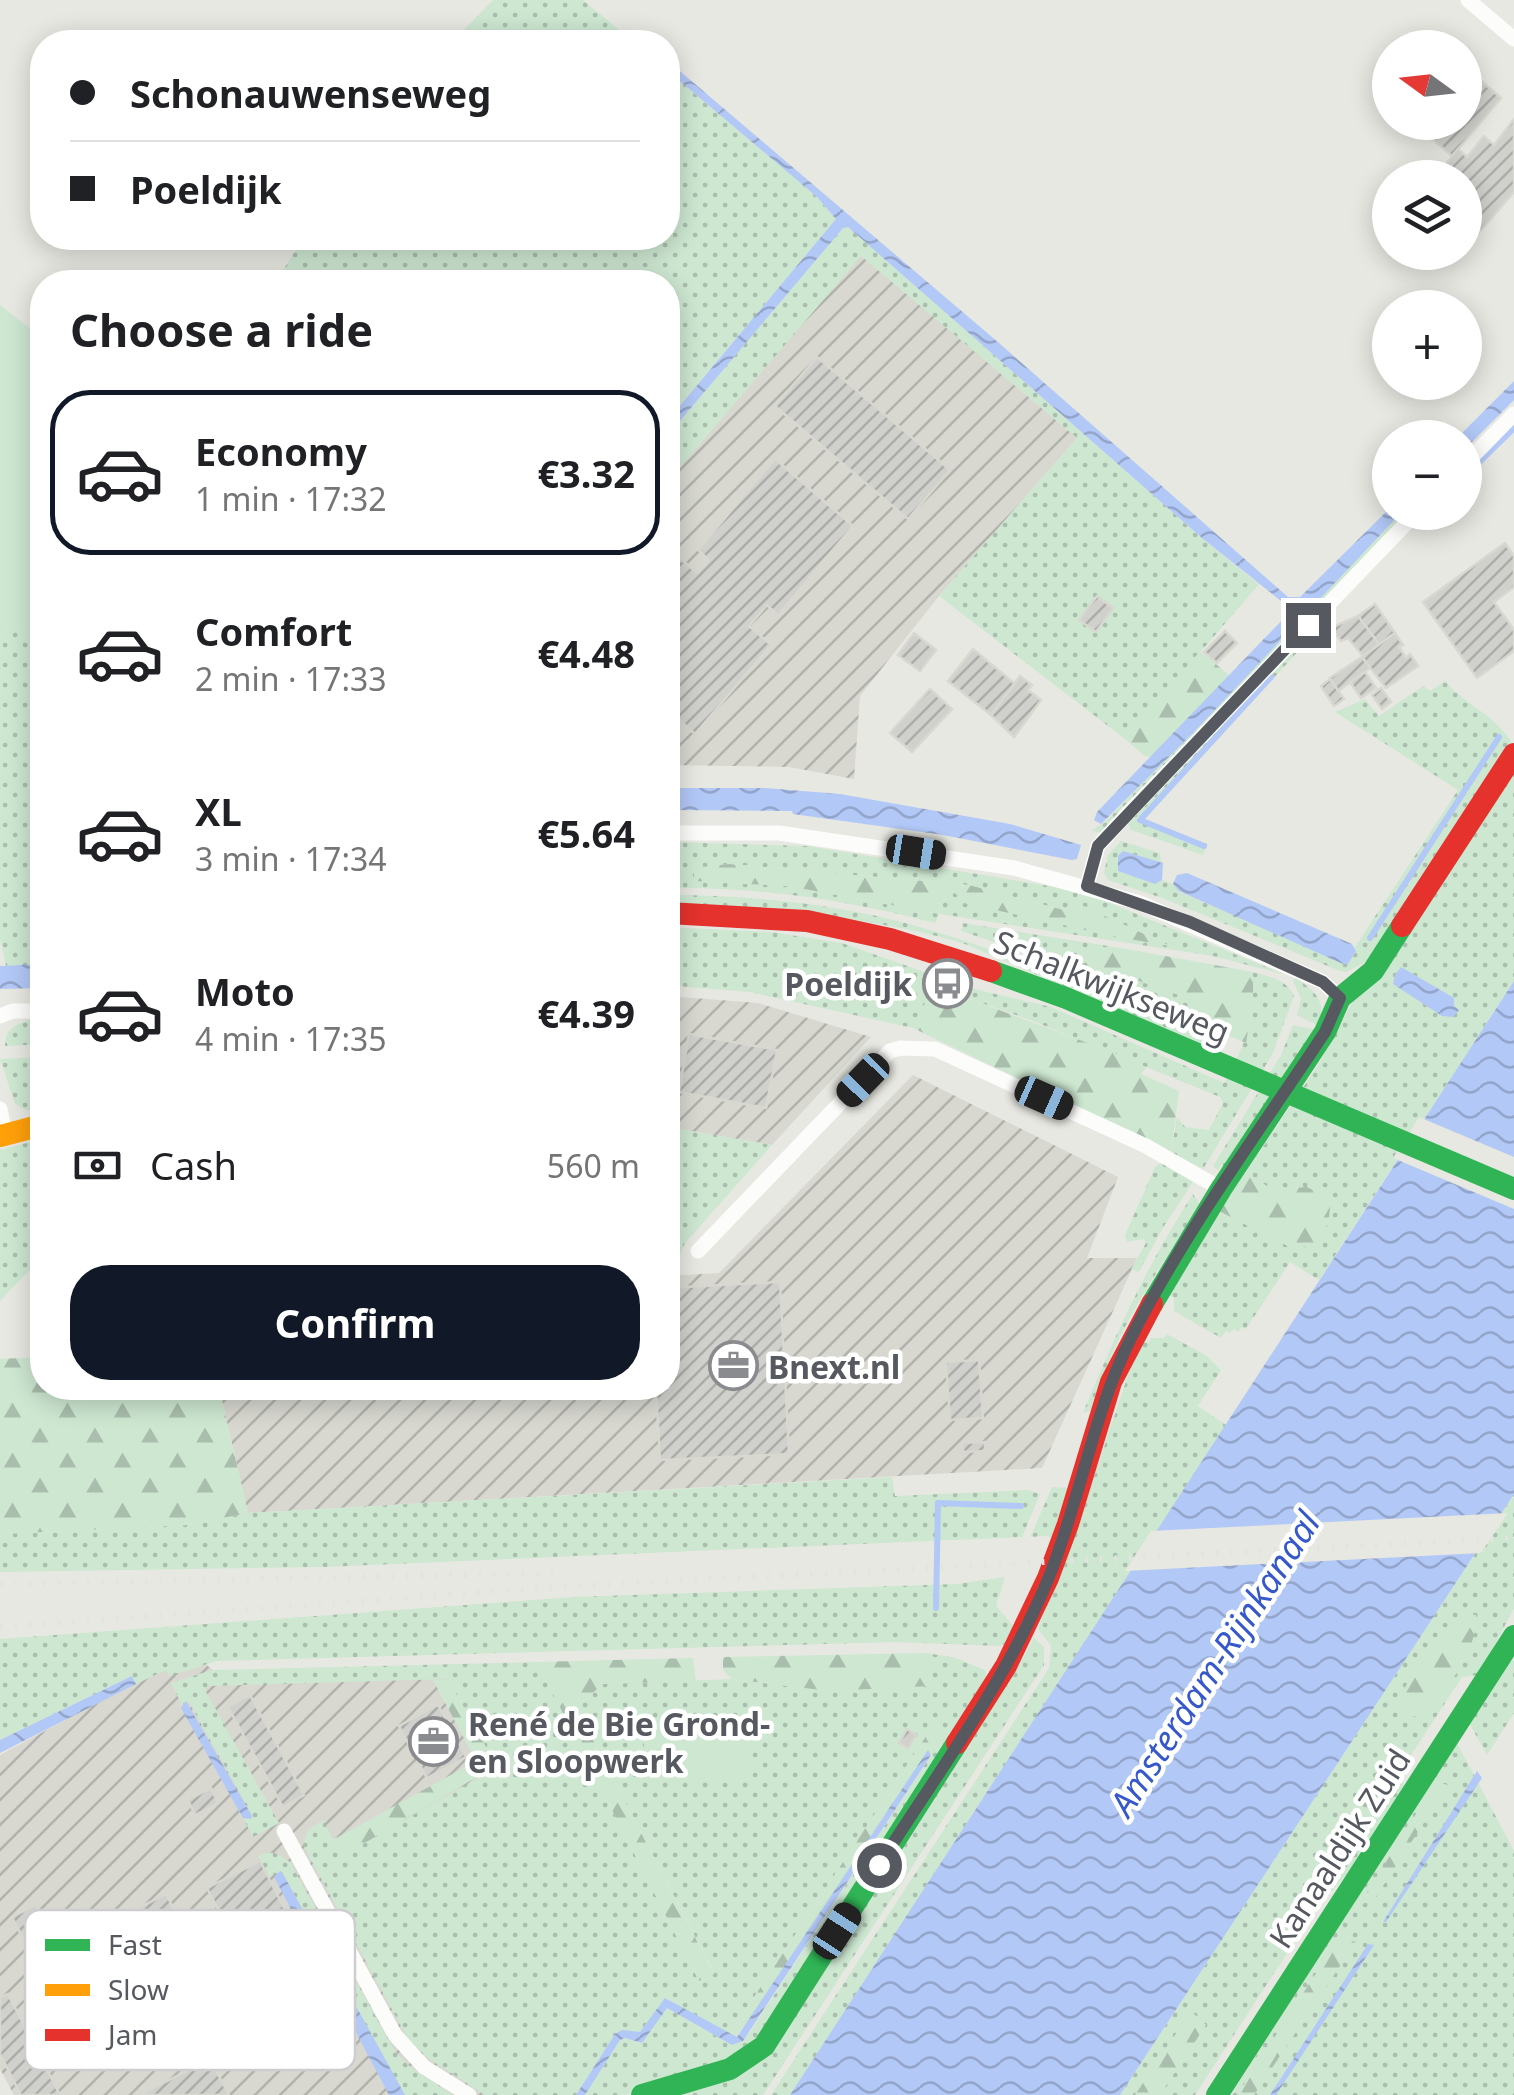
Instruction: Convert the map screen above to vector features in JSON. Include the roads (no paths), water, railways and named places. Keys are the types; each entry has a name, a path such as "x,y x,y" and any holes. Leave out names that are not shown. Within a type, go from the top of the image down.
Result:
{"street":[{"path":"1468,0 1514,39"},
{"path":"1482,447 1514,414"},
{"path":"1087,886 1098,846 1400,530"},
{"path":"642,2095 730,2069 764,2046 1006,1666 1062,1542 1117,1369 1145,1311 1325,1032 1340,998 1373,971 1514,754"},
{"path":"680,833 779,834 1014,868 1087,886 1190,922 1323,982 1340,998"},
{"name":"Schalkwijkseweg","path":"680,914 807,922 890,940 1066,998 1514,1189"},
{"path":"0,1016 30,1011"},
{"path":"698,1250 890,1051 900,1048 935,1050 1146,1146 1221,1189"},
{"path":"0,1109 2,1135 30,1128"},
{"name":"Kanaaldijk Zuid","path":"1217,2095 1513,1638"},
{"path":"284,1831 326,1910"},
{"path":"355,1963 394,2036 424,2067 469,2095"}],"water":[{"path":"680,71 999,343 1288,597 1300,597 1372,526 1372,530 1385,530 1101,824 1094,820 1097,812 1288,614 1286,605 1202,538 848,227 843,228 680,421 680,406 836,219 817,197 680,81"},
{"path":"1514,381 1514,400 1482,432 1482,420 1475,420"},
{"path":"680,788 765,788 840,794 1010,824 1081,845 1077,859 1072,860 792,811 680,810"},
{"path":"1123,851 1163,863 1162,880 1155,884 1118,871 1118,856"},
{"path":"1187,873 1352,944 1356,951 1348,964 1343,964 1179,891 1173,884 1177,875"},
{"path":"30,965 30,988 0,989 0,966"},
{"path":"1401,967 1454,998 1454,1006 1459,1010 1453,1017 1442,1016 1393,984"},
{"name":"Amsterdam-Rijnkanaal","path":"1514,981 1514,1494 1120,2095 790,2095"},
{"path":"132,1676 136,1684 0,1753 0,1740"},
{"path":"186,1701 251,1819 243,1818 181,1708"},
{"path":"928,1750 931,1755 743,2041 732,2045 667,2008 642,2043 620,2040 585,2095 576,2095 615,2034 622,2030 640,2032 665,1998 737,2037"},
{"path":"1477,1771 1482,1778 1383,1922"},
{"path":"282,1872 303,1910 291,1910 274,1877"},
{"path":"1368,1944 1374,1945 1276,2095 1270,2095"},
{"path":"355,2004 405,2095 389,2095 355,2031"}],"waterway":[{"path":"1482,459 1514,428"},
{"path":"1204,846 1140,820 1271,677"},
{"path":"1370,938 1499,737"},
{"path":"936,1608 938,1503 1021,1506"}],"railway":[{"path":"0,1627 574,1586 1514,1538"},
{"path":"0,1584 560,1573"}],"place":[{"name":"Poeldijk","path":"947,983"},
{"name":"Bnext.nl","path":"733,1366"},
{"name":"René de Bie Grond- en Sloopwerk","path":"433,1741"}]}
